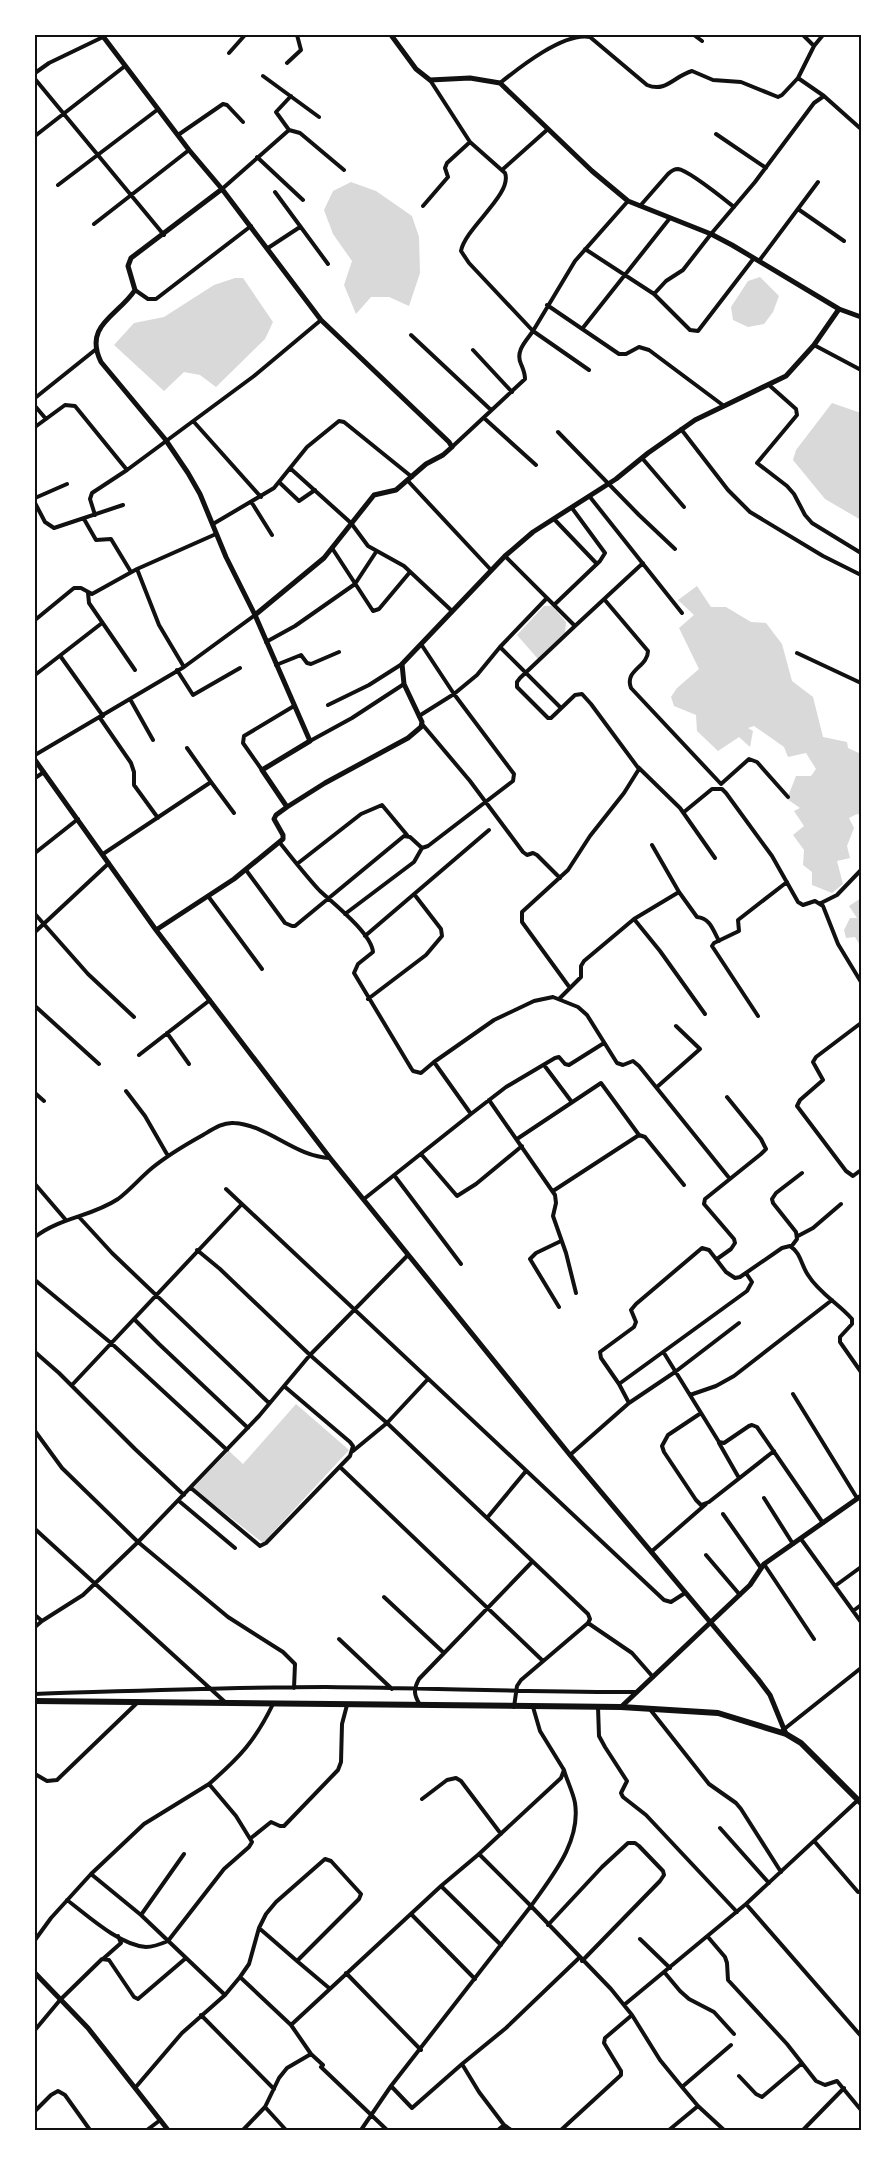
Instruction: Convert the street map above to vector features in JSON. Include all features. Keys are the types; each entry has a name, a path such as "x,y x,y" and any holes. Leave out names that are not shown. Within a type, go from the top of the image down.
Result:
{"main road":[{"path":"35,1701 621,1707 718,1713 784,1731 801,1743 859,1802"}],"street":[{"path":"229,53 245,35"},
{"path":"287,64 301,50 297,35"},
{"path":"391,35 416,70 430,80 453,119 470,142 502,170 507,177 503,188 464,240 462,251 470,264 533,331 589,370"},
{"path":"694,35 702,42"},
{"path":"803,35 814,46"},
{"path":"500,82 539,54 571,39 589,36 647,85 655,88 662,88 692,72 713,80 741,82 778,97 798,78 814,46 823,35"},
{"path":"35,73 49,63 102,36 189,150 268,248 321,320 452,447"},
{"path":"35,135 125,66"},
{"path":"263,76 319,117"},
{"path":"430,80 470,78 500,82 592,171 628,201 710,234 756,259 839,309 861,317"},
{"path":"798,78 824,96 861,129"},
{"path":"35,79 164,235"},
{"path":"290,96 276,112 290,130"},
{"path":"654,294 683,270 710,234 766,168 814,103 824,96"},
{"path":"178,135 223,104 227,105 244,122"},
{"path":"58,185 158,110"},
{"path":"502,170 548,129"},
{"path":"251,226 156,299 148,299 135,290 128,266 131,258 164,235 222,189 290,130 296,130 344,170"},
{"path":"716,134 766,168"},
{"path":"423,206 448,177 445,168 447,163 470,142"},
{"path":"94,224 189,150"},
{"path":"257,157 303,200"},
{"path":"640,206 672,170 679,169 734,207"},
{"path":"585,249 654,294 690,330 698,331 818,182"},
{"path":"275,192 328,264"},
{"path":"35,755 184,667 255,615 315,567 374,495 396,490 426,464 443,455 525,380 525,373 518,359 518,353 533,331 562,279 585,249 628,201"},
{"path":"798,209 844,241"},
{"path":"582,329 670,218"},
{"path":"268,248 300,227"},
{"path":"135,290 102,326 95,338 95,350 100,362 188,473 255,615 310,741"},
{"path":"547,305 618,354 626,354 639,347 649,350 724,406"},
{"path":"328,705 369,685 402,664 491,570 533,532 609,484 681,429 704,415 786,376 814,345 839,309"},
{"path":"94,515 90,499 92,493 194,422 287,350 321,320"},
{"path":"412,335 492,410"},
{"path":"814,345 861,370"},
{"path":"35,398 95,350"},
{"path":"473,350 512,392"},
{"path":"769,385 796,410 797,415 757,463 794,494 804,515 812,523 861,553"},
{"path":"35,427 66,405 74,406 127,470"},
{"path":"35,406 46,419"},
{"path":"484,418 536,466"},
{"path":"213,524 252,503 280,484 307,447 341,421 410,479 491,570"},
{"path":"194,422 261,497"},
{"path":"681,429 728,490 750,512 822,556 861,575"},
{"path":"558,432 638,515 675,549"},
{"path":"642,458 684,507"},
{"path":"291,469 351,523 363,541 376,552 398,562 452,610"},
{"path":"35,498 66,484"},
{"path":"280,484 299,502 315,490"},
{"path":"590,497 682,613"},
{"path":"35,503 45,522 54,528 123,504"},
{"path":"252,503 272,536"},
{"path":"554,605 604,556 604,550 572,508"},
{"path":"84,519 96,540 107,538 114,542 131,572"},
{"path":"554,519 597,564"},
{"path":"35,620 74,588 81,588 92,594 137,569 216,534"},
{"path":"332,548 370,609 376,610 410,572"},
{"path":"266,642 296,626 355,584 376,552"},
{"path":"505,556 575,626"},
{"path":"643,563 526,673 517,682 517,687 545,716 551,718 575,695 582,694 638,767 684,812 715,858"},
{"path":"137,569 158,625 184,667"},
{"path":"88,592 89,603 135,670"},
{"path":"419,716 454,694 477,675 500,647 547,598"},
{"path":"604,599 648,651 646,660 630,676 631,688 732,800 772,856 800,904 816,901 821,903 837,895 861,870"},
{"path":"35,676 102,623"},
{"path":"345,914 414,862 422,848 428,846 513,782 514,774 454,694 421,644"},
{"path":"500,647 561,708"},
{"path":"276,665 301,655 307,663 311,664 339,652"},
{"path":"797,653 861,683"},
{"path":"60,657 102,717 130,763 134,772 134,785 158,818"},
{"path":"402,664 404,684 422,724 486,802 523,852 527,855 537,855 560,878"},
{"path":"177,670 192,695 240,668"},
{"path":"262,770 352,718 404,684"},
{"path":"130,699 153,740"},
{"path":"287,808 243,743 244,736 294,706"},
{"path":"156,930 246,870 280,843 283,835 274,819 276,815 325,784 408,738 422,724"},
{"path":"187,748 234,813"},
{"path":"684,812 712,789 719,786 749,759 757,762 788,797"},
{"path":"35,760 156,930 330,1158 570,1455 770,1695 784,1731 861,1668"},
{"path":"570,988 522,922 521,917 525,908 560,878 574,863 590,836 638,773 638,767"},
{"path":"35,778 44,772"},
{"path":"103,854 211,782"},
{"path":"297,864 360,814 382,805 407,835 422,848"},
{"path":"35,853 78,819"},
{"path":"365,936 490,830"},
{"path":"246,870 288,925 295,926 407,835"},
{"path":"280,843 322,892 330,898 365,936 372,947 373,952 358,964 354,973 413,1071 421,1073 476,1031 494,1020 540,999 553,997 559,999 578,1007 587,1015 617,1063 623,1065 633,1061 657,1086 730,1179"},
{"path":"652,845 679,892 695,915 708,921 718,941"},
{"path":"35,932 109,863"},
{"path":"758,1016 712,947 713,944 739,930 738,920 787,882"},
{"path":"559,999 581,977 581,966 584,961 634,919 679,892"},
{"path":"368,999 417,963 442,936 441,929 414,894"},
{"path":"208,896 262,968"},
{"path":"821,903 838,944 861,982"},
{"path":"35,914 88,974 134,1017"},
{"path":"634,919 660,951 705,1014"},
{"path":"139,1055 210,1000"},
{"path":"35,1006 99,1064"},
{"path":"861,1023 816,1057 813,1062 822,1077 822,1083 800,1100 797,1106 846,1171 853,1176 861,1170"},
{"path":"657,1086 700,1049 676,1026"},
{"path":"167,1033 189,1064"},
{"path":"364,1199 489,1100 557,1057 569,1065 604,1043"},
{"path":"434,1062 471,1114"},
{"path":"544,1065 571,1101"},
{"path":"517,1139 571,1101 598,1084 603,1084 640,1135 645,1138 684,1185"},
{"path":"126,1091 145,1116 168,1156"},
{"path":"35,1093 44,1102"},
{"path":"717,1259 731,1249 735,1243 734,1239 708,1210 704,1201 766,1148 761,1138 727,1097"},
{"path":"489,1100 553,1191 556,1203 553,1216 576,1293"},
{"path":"35,1237 44,1229 65,1220 79,1217 118,1199 168,1156 229,1122 251,1127 309,1155 330,1158"},
{"path":"553,1191 640,1135"},
{"path":"422,1154 456,1196 476,1184 522,1146"},
{"path":"798,1236 772,1199 776,1193 802,1173"},
{"path":"394,1176 461,1264"},
{"path":"35,1184 65,1220"},
{"path":"226,1189 664,1600 671,1602 685,1593"},
{"path":"791,1247 798,1236 813,1228 841,1204"},
{"path":"72,1385 241,1205"},
{"path":"79,1217 112,1253 269,1403"},
{"path":"559,1308 530,1259 536,1253 562,1241"},
{"path":"629,1403 619,1384 601,1358 600,1352 634,1327 636,1322 632,1313 633,1307 702,1248 709,1250 731,1276 740,1277 782,1248 791,1247"},
{"path":"791,1247 802,1260 808,1277 852,1319 852,1324 840,1337 840,1342 861,1372"},
{"path":"197,1250 220,1269 310,1355 386,1423 588,1614 590,1619 588,1623 521,1680 515,1692 514,1707"},
{"path":"35,1627 67,1607 95,1584 138,1542 248,1428 310,1355 408,1255"},
{"path":"619,1384 664,1353 750,1288 752,1282 746,1273"},
{"path":"35,1280 111,1343 227,1450"},
{"path":"690,1395 716,1386 734,1376 832,1300"},
{"path":"134,1318 248,1428"},
{"path":"570,1455 629,1403 675,1372 739,1323"},
{"path":"35,1352 72,1385 135,1449 184,1495"},
{"path":"664,1353 740,1478"},
{"path":"35,1362 41,1358"},
{"path":"191,1488 260,1546 266,1543 340,1467 353,1451 386,1423 428,1380"},
{"path":"284,1386 350,1442 353,1446 353,1451"},
{"path":"621,1707 740,1595 754,1581 763,1566 859,1497 793,1394"},
{"path":"701,1413 668,1435 662,1446 664,1452 696,1500 701,1504 709,1502"},
{"path":"719,1442 724,1443 752,1425 760,1429 823,1523"},
{"path":"35,1431 62,1468 138,1542 228,1617 284,1652 295,1664 294,1688"},
{"path":"651,1552 709,1502 774,1451"},
{"path":"340,1467 543,1661"},
{"path":"487,1518 526,1471"},
{"path":"764,1498 793,1544"},
{"path":"179,1500 235,1548"},
{"path":"723,1514 763,1566 814,1640"},
{"path":"35,1529 224,1702"},
{"path":"801,1539 861,1622"},
{"path":"706,1555 740,1595"},
{"path":"420,1705 415,1696 414,1689 418,1679 532,1562"},
{"path":"835,1586 861,1567"},
{"path":"384,1597 444,1653"},
{"path":"853,1611 861,1605"},
{"path":"35,1615 42,1621"},
{"path":"588,1623 632,1654 653,1677"},
{"path":"339,1639 392,1689"},
{"path":"35,1694 210,1688 637,1692"},
{"path":"35,1940 91,1874 144,1824 209,1784 235,1761 250,1745 274,1702"},
{"path":"35,1774 47,1781 56,1780 137,1703"},
{"path":"251,1838 271,1822 284,1826 338,1770 341,1762 342,1724 347,1704"},
{"path":"361,2130 391,2086 421,2050 531,1906 557,1869 572,1838 576,1819 575,1802 564,1770 540,1730 533,1707"},
{"path":"598,1707 600,1736 605,1747 628,1781 621,1793 622,1797 646,1815 737,1912"},
{"path":"649,1708 709,1784 736,1803 782,1872"},
{"path":"291,2025 441,1886 557,1783 564,1770"},
{"path":"422,1799 447,1780 456,1778 461,1781 501,1834"},
{"path":"67,1900 118,1936 134,1944 146,1947 156,1946 168,1941 224,1869 249,1847 252,1842 236,1816 209,1784"},
{"path":"624,2005 737,1912 859,1802"},
{"path":"720,1828 769,1883"},
{"path":"814,1842 858,1892"},
{"path":"391,2086 412,2108 506,2028 581,1960 660,1881 664,1875 663,1871 639,1846 635,1843 628,1843 602,1867 548,1925"},
{"path":"141,1915 184,1854"},
{"path":"479,1854 611,1989 632,2015 660,2060 698,2106 724,2130"},
{"path":"135,2088 182,2033 225,1995 240,1977 249,1964 259,1928 266,1914 276,1902 325,1859 330,1861 358,1890 360,1894 359,1899 297,1961"},
{"path":"91,1874 141,1915 225,1995"},
{"path":"441,1886 501,1945"},
{"path":"746,1904 861,2036"},
{"path":"411,1914 475,1979"},
{"path":"259,1928 329,1988"},
{"path":"35,2030 60,2000 121,1943 118,1936"},
{"path":"708,1937 725,1957 728,1980 787,2044 801,2064 820,2084 837,2081 861,2110"},
{"path":"640,1939 670,1968"},
{"path":"104,1958 109,1960 134,1997 138,1999 186,1958"},
{"path":"35,1973 88,2028 159,2121 168,2130"},
{"path":"346,1973 421,2050"},
{"path":"665,1973 689,2000 714,2012 734,2034"},
{"path":"240,1977 291,2025 311,2054 323,2065 321,2068 387,2130"},
{"path":"561,2130 620,2075 622,2071 604,2042 605,2038 632,2015"},
{"path":"201,2016 274,2090"},
{"path":"682,2087 731,2045"},
{"path":"243,2130 265,2108 279,2078 287,2068 311,2054"},
{"path":"462,2064 479,2092 504,2125 511,2130"},
{"path":"739,2076 756,2094 762,2097 801,2064"},
{"path":"803,2130 844,2088"},
{"path":"35,2111 51,2095 58,2091 65,2095 90,2130"},
{"path":"669,2130 698,2106"},
{"path":"265,2108 286,2130"},
{"path":"147,2130 159,2121"},
{"path":"498,2130 504,2125"}],"shaded area":[{"path":"351,182 376,191 412,216 419,237 420,273 409,306 389,297 371,297 356,314 344,285 352,261 333,234 324,210 333,191"},
{"path":"760,277 779,296 773,312 764,324 748,327 733,320 731,307 748,281"},
{"path":"235,278 243,278 273,322 265,339 216,387 200,375 184,372 164,391 114,345 134,323 164,317 214,285"},
{"path":"832,403 861,413 861,520 825,499 793,460 796,450"},
{"path":"697,586 711,607 726,607 751,622 766,623 782,644 792,681 813,697 823,737 847,742 848,748 861,754 861,815 857,814 849,818 854,828 847,846 850,858 837,861 843,884 832,893 812,885 812,872 803,865 804,850 793,835 804,826 794,811 800,808 787,799 796,776 811,776 816,769 806,753 788,757 784,747 754,726 748,728 753,731 750,747 739,737 718,751 697,731 696,715 674,706 671,697 677,688 699,669 679,628 694,615 678,600"},
{"path":"544,606 552,606 566,622 565,633 538,659 517,635"},
{"path":"861,898 861,947 855,937 846,938 844,930 850,918 857,918 849,906"},
{"path":"296,1404 349,1450 263,1543 193,1488 229,1451 243,1464"}]}
